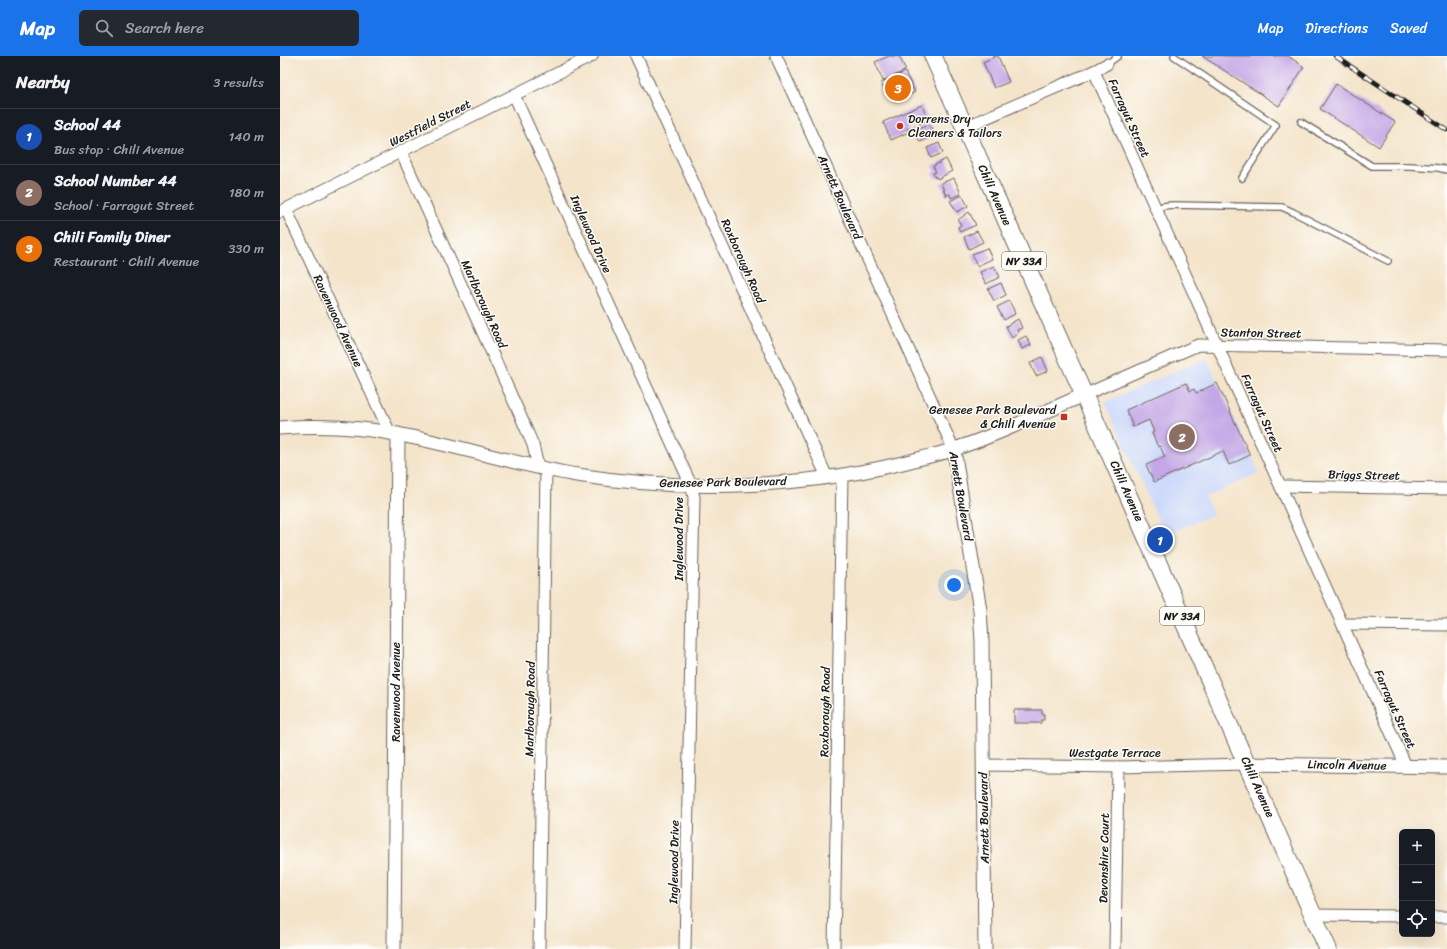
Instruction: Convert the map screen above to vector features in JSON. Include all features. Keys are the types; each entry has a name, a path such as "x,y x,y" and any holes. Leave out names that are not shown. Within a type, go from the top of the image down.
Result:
{"main road":[{"name":"Chili Avenue","path":"933,56 1328,949"}],"street":[{"name":"Westfield Street","path":"283,211 592,56"},
{"name":"Roxborough Road","path":"636,56 827,477"},
{"name":"Arnett Boulevard","path":"776,56 954,450 980,610 982,641 985,949"},
{"path":"964,127 1107,64"},
{"name":"Farragut Street","path":"1094,71 1406,766"},
{"name":"Inglewood Drive","path":"514,95 691,485 694,497 685,949"},
{"name":"Marlborough Road","path":"402,152 521,417 542,468 539,949"},
{"name":"Ravenwood Avenue","path":"283,211 394,433 394,949"},
{"name":"Stanton Street","path":"1084,395 1192,346 1201,344 1447,350"},
{"name":"Genesee Park Boulevard","path":"280,428 322,426 394,433 542,468 611,480 691,485 769,483 842,475 892,466 954,450 1084,395"},
{"name":"Roxborough Road","path":"834,949 842,475"},
{"name":"Briggs Street","path":"1281,486 1447,489"},
{"path":"1343,624 1447,625"},
{"name":"Lincoln Avenue","path":"1247,764 1447,767"},
{"name":"Westgate Terrace","path":"983,765 1118,767 1247,764"},
{"name":"Devonshire Court","path":"1116,949 1118,767"},
{"path":"1313,915 1399,916"},
{"path":"1435,917 1447,917"}],"lane":[{"path":"1107,64 1118,56"},
{"path":"1174,56 1276,124 1242,178"},
{"path":"1301,122 1372,166 1410,166 1447,170"},
{"path":"1155,209 1172,205 1282,208 1293,212 1388,261"}],"shaded area":[{"path":"1207,358 1259,473 1205,497 1213,515 1165,535 1105,402"}],"building":[{"path":"889,56 899,56 906,70 883,81 875,62"},
{"path":"998,56 1009,82 994,88 983,62"},
{"path":"1202,56 1288,56 1304,67 1279,106"},
{"path":"905,72 915,92 896,102 892,93 887,96 881,83"},
{"path":"1336,84 1395,122 1379,147 1320,109"},
{"name":"Dorrens Dry Cleaners & Tailors","path":"922,105 928,120 907,129 909,132 891,140 883,122"},
{"path":"929,124 935,135 920,142 917,137 920,135 917,129"},
{"path":"939,143 943,153 931,158 927,148"},
{"path":"946,159 952,171 938,179 937,177 935,178 933,173 936,172 933,166"},
{"path":"954,178 961,194 951,198 950,194 946,196 941,183"},
{"path":"962,195 968,206 957,212 950,201"},
{"path":"969,212 976,225 960,232 958,227 961,225 958,220"},
{"path":"977,231 983,242 969,249 964,237"},
{"path":"987,248 992,259 977,266 972,254"},
{"path":"994,266 1000,277 986,284 980,272"},
{"path":"1001,283 1006,295 994,301 988,289"},
{"path":"1009,301 1015,314 1004,320 997,307"},
{"path":"1018,319 1022,328 1017,330 1018,333 1012,338 1006,326"},
{"path":"1026,336 1031,345 1022,349 1018,340"},
{"path":"1042,357 1048,371 1036,376 1030,363"},
{"path":"1186,383 1190,391 1194,389 1196,393 1217,383 1250,455 1229,465 1223,451 1154,482 1146,465 1165,457 1160,446 1158,447 1152,433 1154,432 1149,420 1133,427 1126,410"},
{"path":"1014,710 1042,710 1044,720 1041,720 1041,723 1014,723"}],"railway":[{"path":"1335,56 1447,130"}],"place":[{"name":"Chili Family Diner","path":"898,88"},
{"name":"Dorrens Dry Cleaners & Tailors","path":"900,126"},
{"name":"Genesee Park Boulevard & Chili Avenue","path":"1064,417"},
{"name":"School Number 44","path":"1182,437"},
{"name":"School 44","path":"1160,540"}]}
